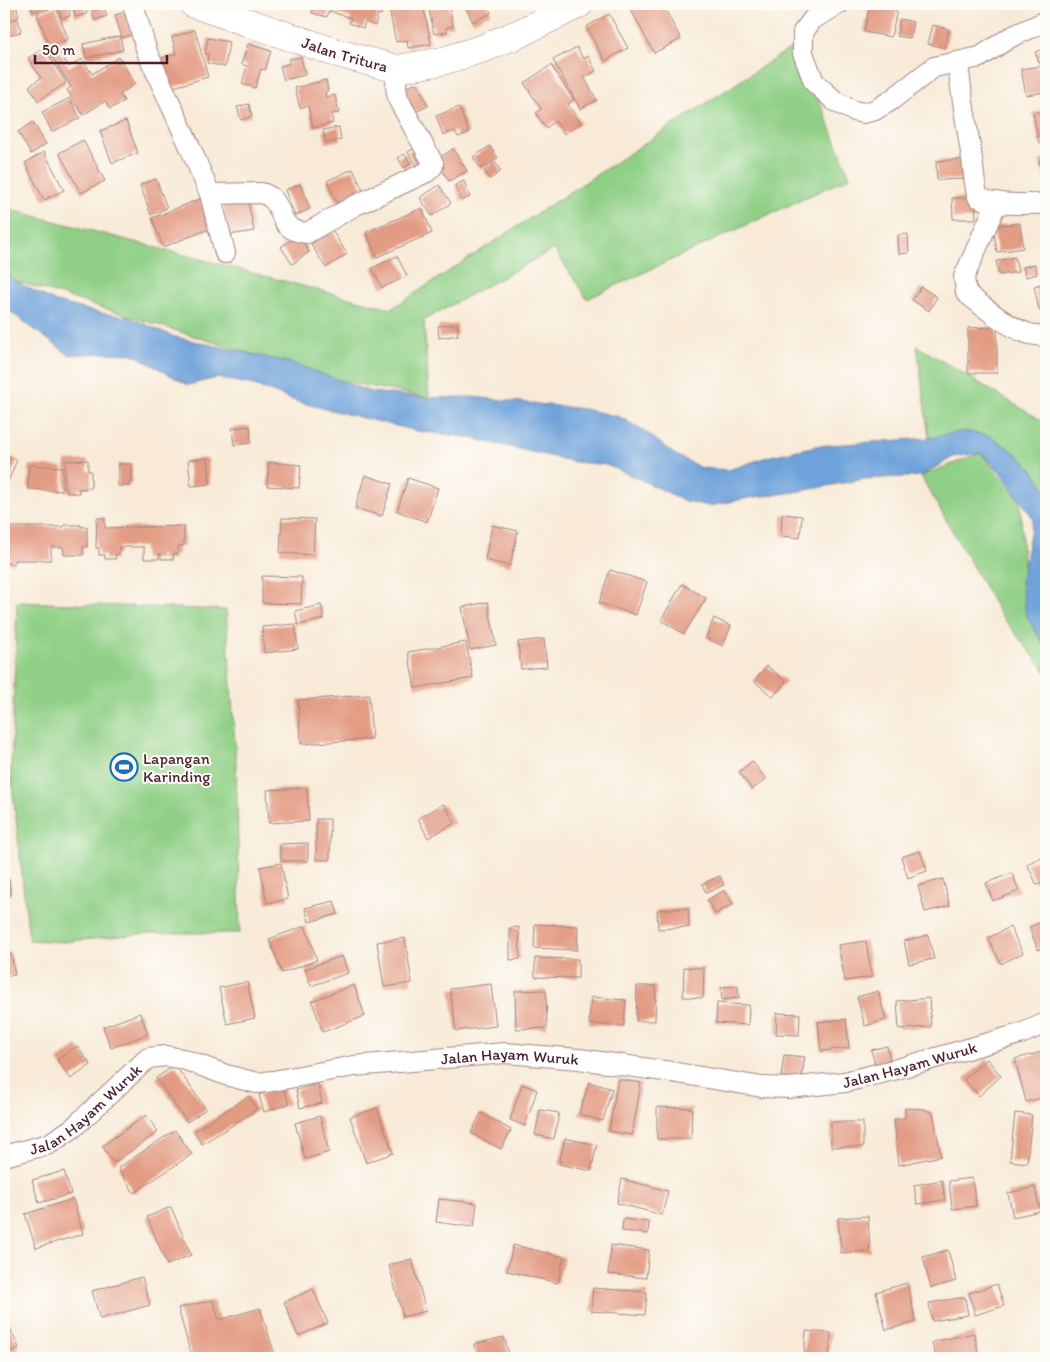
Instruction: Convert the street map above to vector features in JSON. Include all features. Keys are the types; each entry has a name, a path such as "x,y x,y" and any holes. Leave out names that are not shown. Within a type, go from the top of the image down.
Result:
{"street":[{"path":"133,4 147,52 210,194 225,252"},
{"name":"Jalan Tritura","path":"194,4 337,54 397,69 434,63 484,48 520,33 579,4"},
{"path":"839,4 813,19 803,32 803,53 814,82 836,102 854,112 864,113 875,110 934,67 980,57 1009,38 1046,21"},
{"path":"958,62 964,114 978,197 997,202 1046,204"},
{"path":"210,194 261,193 269,195 274,199 287,227 307,233 354,206 427,172 433,166 432,163 398,100 396,87 397,69"},
{"path":"997,202 964,277 966,293 980,306 1006,322 1029,334 1046,336"},
{"name":"Jalan Hayam Wuruk","path":"4,1156 49,1144 73,1128 148,1058 166,1056 183,1059 226,1075 257,1083 354,1066 505,1053 579,1059 762,1087 790,1088 845,1082 1023,1032 1046,1023"}],"green space":[{"path":"797,44 850,177 587,299 554,249 424,320 429,398 329,378 13,280 4,273 4,195 12,210 391,309"},
{"path":"917,346 1046,423 1046,492 1016,454 929,438"},
{"path":"981,453 1020,500 1026,615 1046,645 1046,672 1000,614 921,476"},
{"name":"Lapangan Karinding","path":"17,602 226,610 236,761 240,933 150,933 63,942 29,940 11,773"}],"water":[{"path":"4,266 13,280 56,302 100,313 128,317 175,337 292,363 371,392 429,398 473,397 584,409 620,417 650,435 674,454 701,468 729,470 767,457 816,446 929,438 964,431 990,436 1017,454 1033,470 1046,491 1046,649 1026,615 1021,582 1033,518 1001,473 981,453 953,457 921,476 864,479 709,506 685,501 607,465 576,462 466,437 417,431 298,402 254,385 217,378 188,385 133,354 69,355 4,307"}],"building":[{"path":"4,4 16,4 19,17 4,21"},
{"path":"30,4 54,4 33,12"},
{"path":"57,4 69,4 70,16 62,18"},
{"path":"73,4 84,4 87,14 75,17"},
{"path":"89,4 112,4 91,10"},
{"path":"307,4 384,5 381,15 378,14 375,26 365,22 363,28 349,23 351,18 329,11 327,17 312,13 314,6"},
{"path":"388,4 423,4 431,44 408,48 407,40 396,42"},
{"path":"464,4 487,4 491,13 473,22"},
{"path":"638,4 662,4 681,39 654,53 630,8"},
{"path":"870,4 897,10 891,37 864,32"},
{"path":"449,5 453,26 446,28 447,32 434,34 429,9"},
{"path":"56,7 68,39 49,46 37,13"},
{"path":"104,8 107,16 95,20 92,12"},
{"path":"126,12 133,34 122,38 115,15"},
{"path":"609,14 628,48 605,61 586,27"},
{"path":"18,19 21,32 8,36 4,23"},
{"path":"900,19 913,22 910,38 897,36"},
{"path":"933,25 949,29 945,48 928,44"},
{"path":"195,30 208,77 170,88 162,58 176,54 172,37"},
{"path":"120,36 123,50 86,58 83,44"},
{"path":"208,38 229,42 225,67 207,63 208,54 205,54"},
{"path":"248,44 271,51 265,70 261,69 255,88 242,84 247,66 241,64"},
{"path":"56,46 69,67 82,59 92,74 119,57 135,84 120,94 124,101 110,109 105,101 83,115 67,90 71,87 48,50"},
{"path":"577,47 583,59 588,56 596,71 584,77 597,100 580,109 553,60"},
{"path":"44,48 66,83 38,101 29,86 41,78 28,58"},
{"path":"1046,48 1046,61 1039,63 1035,52"},
{"path":"301,57 305,75 284,80 280,66 289,64 289,59"},
{"path":"551,65 574,100 568,104 581,123 564,134 555,121 546,128 536,113 541,109 524,83"},
{"path":"1046,65 1046,92 1026,95 1021,69"},
{"path":"326,80 328,91 325,92 326,97 335,95 339,113 331,114 333,123 313,128 308,106 300,108 295,88"},
{"path":"417,83 428,106 411,114 400,90"},
{"path":"70,98 80,118 52,132 42,112"},
{"path":"249,104 252,116 241,120 237,107"},
{"path":"459,107 469,133 458,137 455,131 443,135 436,116"},
{"path":"1046,110 1046,142 1039,143 1033,113"},
{"path":"126,121 138,153 112,163 100,131"},
{"path":"33,122 46,144 31,154 18,132"},
{"path":"339,127 341,140 326,143 323,130"},
{"path":"83,140 105,181 81,193 59,153"},
{"path":"418,146 426,161 416,167 408,152"},
{"path":"490,146 498,158 481,169 473,157"},
{"path":"453,149 467,171 449,181 436,160"},
{"path":"44,152 64,190 44,200 25,163"},
{"path":"404,154 411,163 404,168 398,158"},
{"path":"1046,158 1046,183 1039,161"},
{"path":"966,159 967,179 937,180 936,161"},
{"path":"495,162 501,171 490,179 484,171"},
{"path":"353,169 363,191 337,203 327,181"},
{"path":"156,179 167,208 151,215 140,185"},
{"path":"464,181 470,197 461,201 455,185"},
{"path":"300,184 310,209 295,216 285,190"},
{"path":"439,185 451,203 432,216 420,198"},
{"path":"247,195 254,231 229,235 222,200"},
{"path":"952,198 975,198 976,219 953,219"},
{"path":"200,199 212,228 163,247 152,218"},
{"path":"422,208 432,233 377,257 366,232"},
{"path":"1020,223 1023,248 997,252 993,226"},
{"path":"332,230 347,254 326,268 311,244"},
{"path":"908,234 909,253 899,254 898,235"},
{"path":"299,235 309,252 292,264 281,247"},
{"path":"397,256 407,276 382,288 372,268"},
{"path":"1015,257 1018,272 999,275 996,261"},
{"path":"1035,264 1037,274 1026,277 1023,267"},
{"path":"1046,283 1046,308 1039,310 1034,286"},
{"path":"921,287 937,297 929,311 912,300"},
{"path":"457,324 458,335 439,338 438,326"},
{"path":"997,327 997,373 968,373 968,328"},
{"path":"250,426 251,443 234,445 232,428"},
{"path":"4,454 17,460 4,491"},
{"path":"208,458 210,484 191,486 188,460"},
{"path":"88,460 88,471 91,471 91,488 78,489 79,493 67,493 67,489 65,489 65,461"},
{"path":"269,462 301,465 299,488 267,486"},
{"path":"118,464 132,464 132,482 130,482 130,486 118,486"},
{"path":"29,465 63,467 62,491 28,489"},
{"path":"365,475 392,484 382,516 355,508"},
{"path":"408,478 438,488 427,522 397,511"},
{"path":"782,514 802,516 800,538 781,536"},
{"path":"97,518 105,518 105,528 184,526 184,546 178,546 178,554 173,554 174,559 161,559 161,554 159,554 159,559 144,559 144,547 119,547 119,554 115,555 116,559 105,559 105,555 99,555 99,548 96,548"},
{"path":"282,518 315,519 313,555 280,553"},
{"path":"64,525 87,527 87,547 83,547 83,555 64,555 63,547 51,547 51,560 14,560 14,564 4,563 4,527 64,527"},
{"path":"492,525 518,531 510,566 485,560"},
{"path":"610,570 647,582 636,615 599,603"},
{"path":"262,576 302,577 301,604 262,603"},
{"path":"682,584 706,598 684,634 661,620"},
{"path":"488,602 496,645 470,650 462,607"},
{"path":"321,605 324,619 298,625 295,611"},
{"path":"714,618 731,626 723,646 706,638"},
{"path":"295,624 298,649 264,653 262,627"},
{"path":"544,639 547,667 521,669 518,642"},
{"path":"466,642 473,678 415,688 408,652"},
{"path":"767,666 786,681 773,697 754,681"},
{"path":"369,695 372,739 301,744 298,700"},
{"path":"752,761 766,779 752,790 739,772"},
{"path":"307,788 309,821 269,823 267,790"},
{"path":"444,804 455,823 428,838 418,818"},
{"path":"316,819 330,819 330,860 316,860"},
{"path":"308,843 308,861 281,861 280,844"},
{"path":"920,851 927,871 908,878 901,857"},
{"path":"1046,855 1046,881 1037,885 1027,864"},
{"path":"281,863 288,899 267,903 260,867"},
{"path":"1012,873 1019,891 993,901 986,883"},
{"path":"720,876 724,885 706,893 702,884"},
{"path":"9,879 11,895 4,896 4,880"},
{"path":"943,879 950,906 925,912 918,886"},
{"path":"725,890 733,904 715,914 707,900"},
{"path":"334,901 338,914 309,922 305,908"},
{"path":"688,908 689,927 658,929 657,910"},
{"path":"1046,920 1046,946 1038,950 1029,927"},
{"path":"535,924 578,926 577,950 534,948"},
{"path":"305,926 317,960 282,973 269,939"},
{"path":"519,927 520,959 510,960 510,928"},
{"path":"1010,927 1023,953 1001,964 988,938"},
{"path":"928,935 934,959 909,964 904,941"},
{"path":"405,938 412,983 384,987 377,942"},
{"path":"866,941 872,977 845,981 838,945"},
{"path":"11,953 15,975 4,977 4,954"},
{"path":"342,956 348,973 311,986 305,969"},
{"path":"535,958 578,959 578,978 535,977"},
{"path":"684,967 704,968 703,998 683,997"},
{"path":"247,982 255,1018 227,1024 219,988"},
{"path":"491,984 496,1026 456,1031 450,989"},
{"path":"354,985 365,1016 323,1032 312,1001"},
{"path":"637,986 656,986 655,1021 636,1021"},
{"path":"738,986 739,998 722,1000 721,987"},
{"path":"546,990 547,1028 516,1029 515,991"},
{"path":"878,991 886,1020 865,1026 857,997"},
{"path":"591,997 626,1000 624,1026 589,1024"},
{"path":"929,998 931,1027 899,1029 897,1001"},
{"path":"717,1003 749,1005 748,1025 716,1023"},
{"path":"140,1013 148,1034 111,1048 103,1027"},
{"path":"777,1013 800,1014 799,1035 776,1034"},
{"path":"846,1019 849,1048 821,1051 818,1022"},
{"path":"77,1046 91,1065 71,1079 57,1060"},
{"path":"887,1046 890,1060 875,1064 871,1050"},
{"path":"1046,1051 1046,1097 1026,1102 1015,1059"},
{"path":"784,1055 805,1057 801,1080 781,1077"},
{"path":"987,1059 1001,1076 979,1096 964,1079"},
{"path":"175,1065 206,1109 187,1122 156,1078"},
{"path":"618,1079 641,1083 632,1135 609,1131"},
{"path":"589,1082 612,1089 603,1121 579,1114"},
{"path":"318,1084 322,1103 300,1108 296,1090"},
{"path":"522,1084 537,1090 525,1126 510,1120"},
{"path":"283,1086 289,1104 264,1112 259,1095"},
{"path":"249,1096 257,1110 202,1144 194,1131"},
{"path":"657,1107 692,1108 691,1139 657,1139"},
{"path":"377,1108 393,1153 366,1163 350,1117"},
{"path":"905,1108 924,1109 933,1113 941,1156 899,1165 894,1119 905,1118"},
{"path":"540,1110 559,1113 554,1139 535,1135"},
{"path":"481,1113 511,1130 501,1149 471,1133"},
{"path":"1015,1113 1032,1115 1027,1163 1010,1161"},
{"path":"146,1115 158,1132 114,1163 102,1146"},
{"path":"320,1116 329,1152 305,1159 295,1123"},
{"path":"831,1122 863,1122 863,1147 831,1147"},
{"path":"175,1130 192,1154 134,1193 118,1168"},
{"path":"565,1138 597,1145 591,1171 559,1164"},
{"path":"64,1171 71,1194 39,1203 32,1180"},
{"path":"972,1178 976,1206 952,1209 949,1181"},
{"path":"622,1179 668,1191 662,1215 617,1203"},
{"path":"942,1180 945,1200 917,1204 914,1185"},
{"path":"1035,1187 1040,1211 1013,1217 1008,1193"},
{"path":"73,1199 83,1234 36,1248 25,1214"},
{"path":"439,1199 477,1203 474,1227 436,1222"},
{"path":"171,1207 191,1255 167,1265 147,1217"},
{"path":"868,1216 870,1251 841,1253 838,1218"},
{"path":"623,1219 649,1222 648,1234 622,1231"},
{"path":"513,1245 564,1257 558,1283 507,1271"},
{"path":"611,1245 649,1250 646,1278 608,1274"},
{"path":"948,1250 956,1281 931,1288 923,1257"},
{"path":"412,1259 426,1311 403,1317 389,1265"},
{"path":"142,1277 150,1305 100,1319 92,1291"},
{"path":"907,1283 916,1322 886,1330 876,1292"},
{"path":"997,1284 1004,1306 975,1315 969,1293"},
{"path":"593,1288 647,1292 645,1315 591,1311"},
{"path":"313,1289 328,1323 298,1336 284,1302"},
{"path":"965,1297 968,1315 932,1321 929,1303"},
{"path":"213,1300 219,1320 260,1308 276,1358 192,1358 178,1308"},
{"path":"7,1321 19,1348 4,1354 4,1322"},
{"path":"806,1331 831,1333 829,1358 804,1358"},
{"path":"974,1333 979,1356 970,1358 936,1358 932,1342"},
{"path":"504,1337 510,1358 477,1358 474,1344"}],"place":[{"name":"Lapangan Karinding","path":"124,767"}]}
